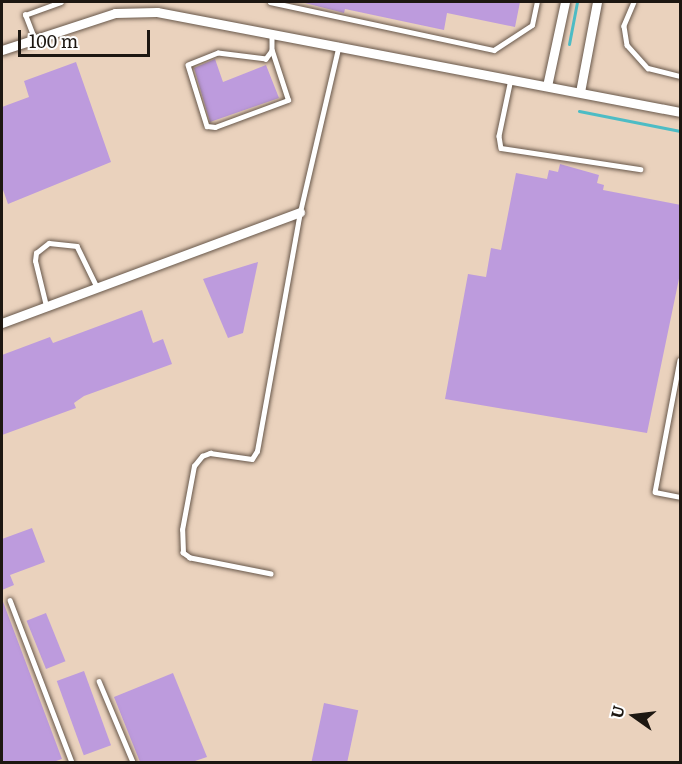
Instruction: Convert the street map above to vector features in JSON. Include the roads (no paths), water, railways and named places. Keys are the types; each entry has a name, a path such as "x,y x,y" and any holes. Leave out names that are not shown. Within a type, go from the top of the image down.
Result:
{"street":[{"path":"547,86 566,2"},
{"path":"580,92 597,2"},
{"path":"2,50 115,13 139,10 339,45 681,112"},
{"path":"2,323 300,213"}],"lane":[{"path":"34,38 25,15 61,2"},
{"path":"270,2 494,50 532,25 537,2"},
{"path":"634,2 624,26 627,45 648,68 681,76"},
{"path":"272,33 272,51 288,100 215,127 207,126 188,65 218,53 261,61 272,51"},
{"path":"271,574 190,558 183,553 182,530 194,466 202,456 210,453 252,459 255,456 300,213 339,45"},
{"path":"511,79 499,136 501,148 640,169"},
{"path":"46,306 35,261 40,249 49,243 77,246 97,287"},
{"path":"681,360 655,492 681,497"},
{"path":"10,600 72,762"},
{"path":"99,681 133,762"}],"waterway":[{"path":"569,44 577,2"},
{"path":"579,111 680,131"}]}
